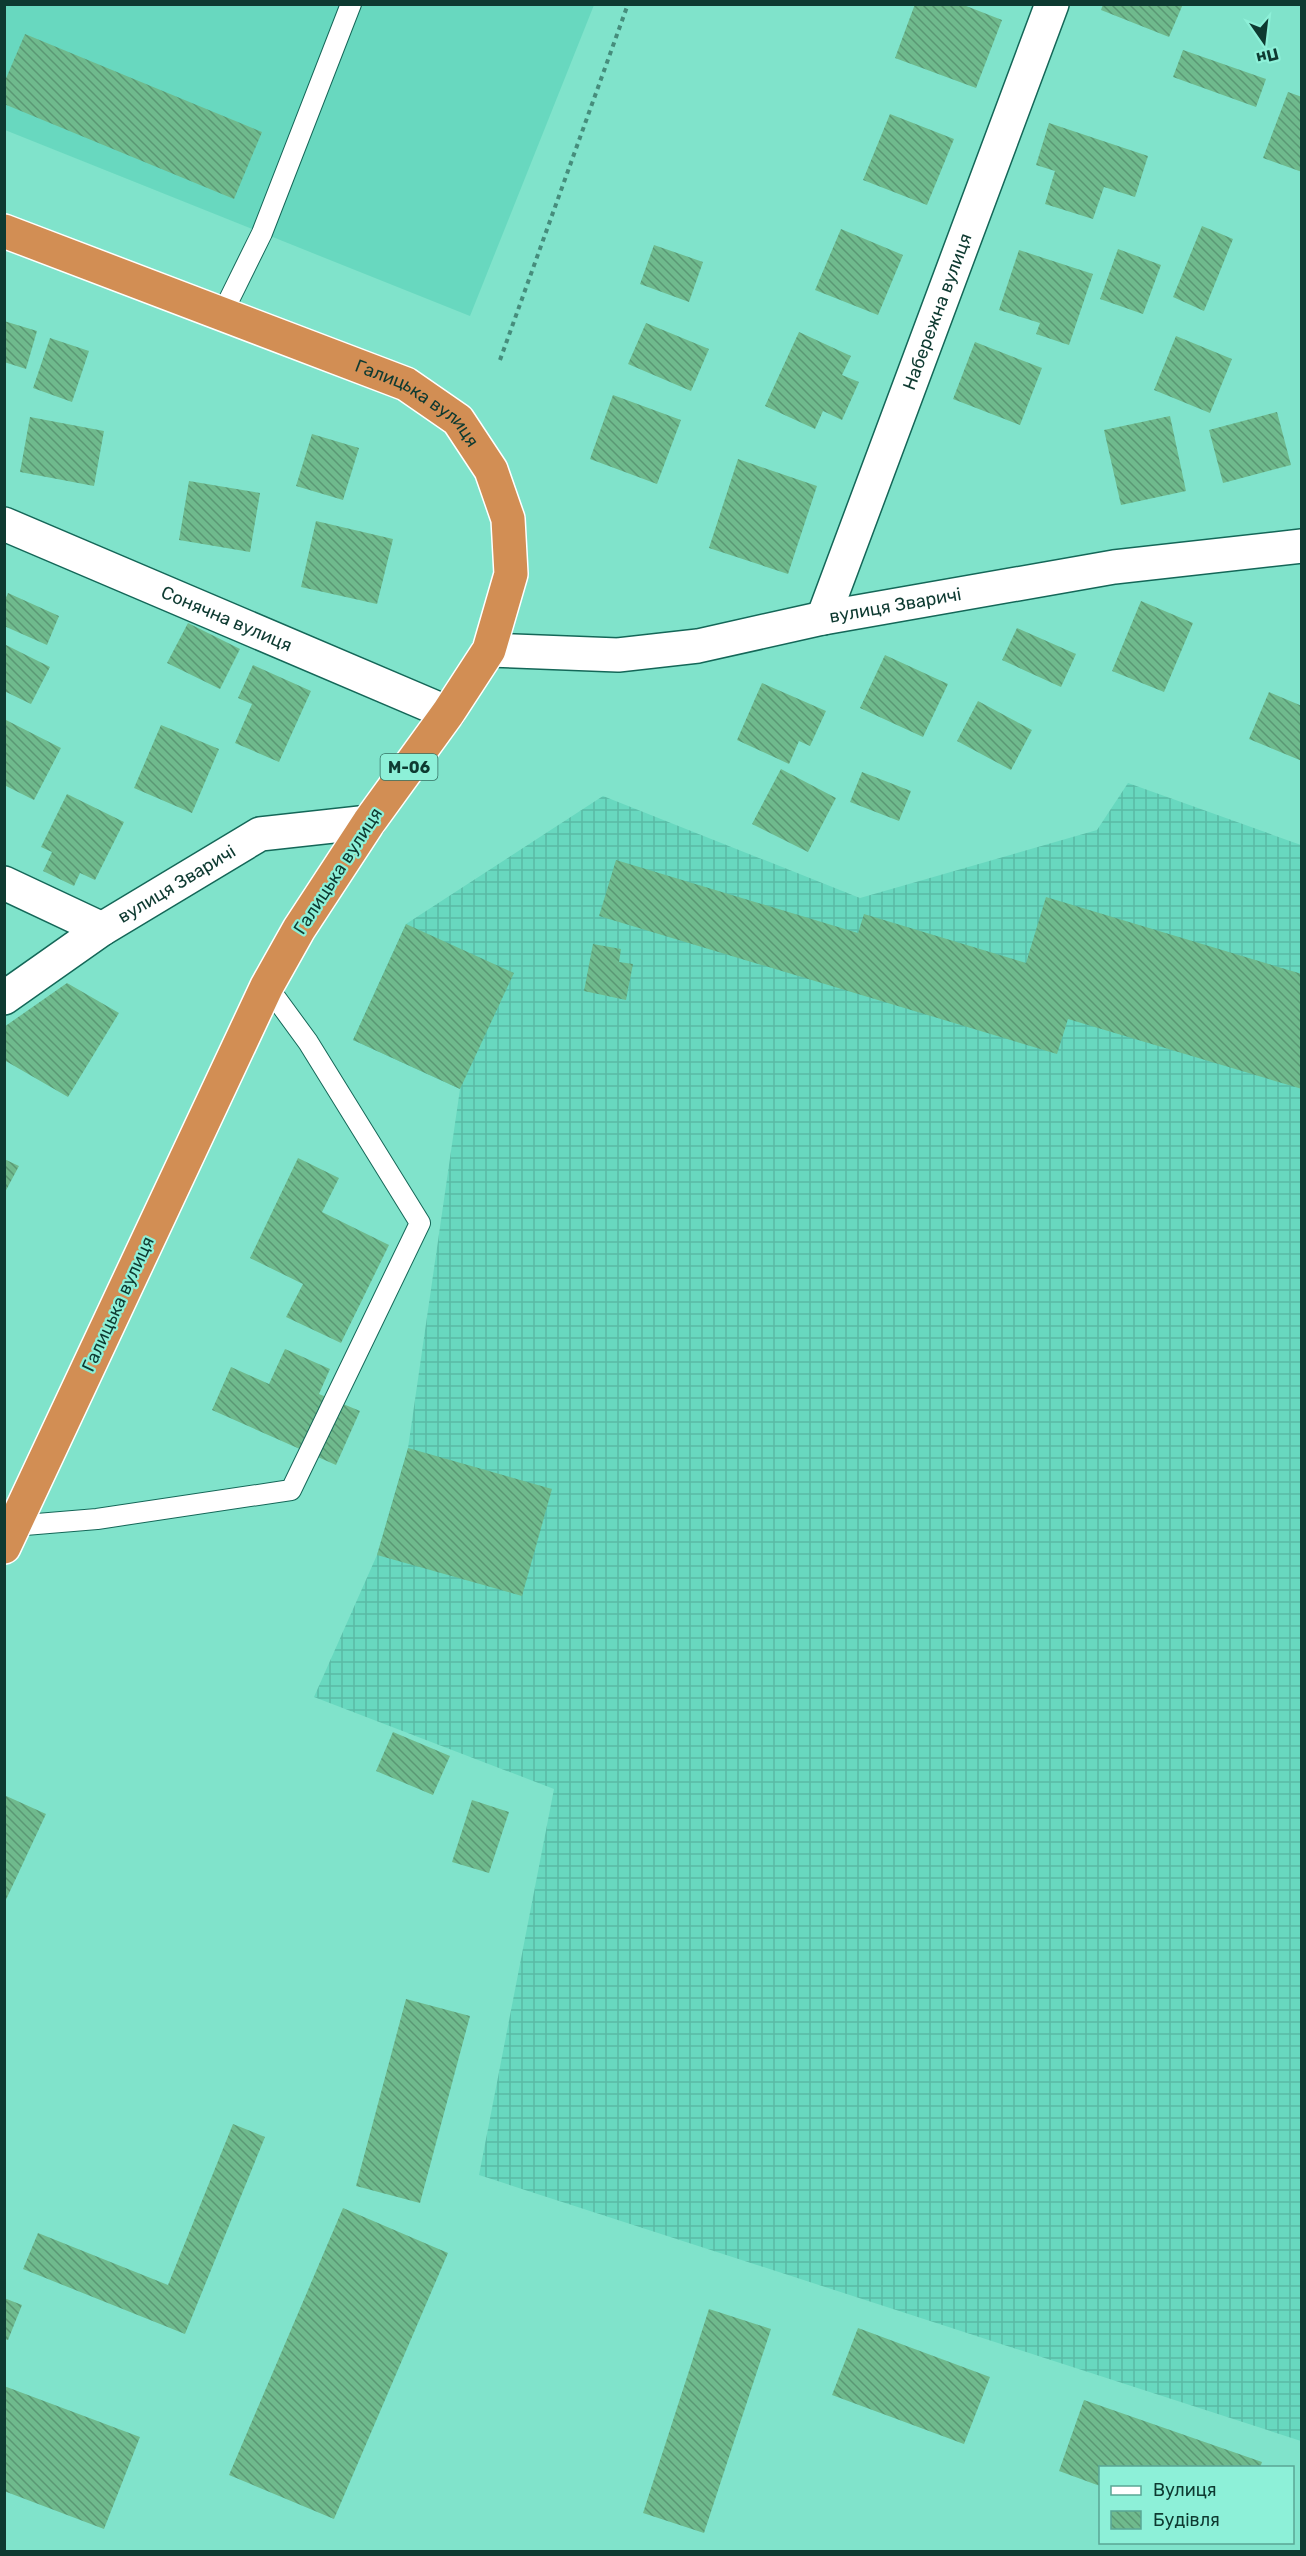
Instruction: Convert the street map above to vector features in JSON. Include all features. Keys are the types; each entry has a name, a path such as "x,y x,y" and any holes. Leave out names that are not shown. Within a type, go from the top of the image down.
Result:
{"highway":[{"name":"Галицька вулиця","path":"4,231 406,384 458,420 491,470 508,519 511,574 489,650 448,713 369,822 299,929 267,986 9,1537"}],"street":[{"name":"Набережна вулиця","path":"823,618 1052,4"},
{"name":"Сонячна вулиця","path":"4,524 448,713"},
{"name":"вулиця Зваричі","path":"489,650 618,655 698,646 823,618 1114,567 1302,546"},
{"name":"вулиця Зваричі","path":"4,998 102,929 260,834 369,822"},
{"path":"4,883 102,929"}],"lane":[{"path":"222,314 262,233 351,4"},
{"path":"9,1537 97,1519 291,1491 420,1223 308,1042 267,986"}],"path":[{"path":"500,360 628,4"}],"shaded area":[{"path":"4,5 594,5 470,316 5,130"},
{"path":"1128,783 1301,845 1301,2441 479,2175 554,1789 314,1697 377,1555 408,1448 460,1089 353,1040 406,924 603,796 860,898 1097,830"}],"building":[{"path":"915,4 961,4 1002,20 976,88 895,58"},
{"path":"1103,4 1183,4 1169,37 1101,10"},
{"path":"25,34 262,132 234,199 4,104 4,83"},
{"path":"1183,50 1266,79 1256,107 1173,77"},
{"path":"1288,92 1302,97 1302,172 1263,158"},
{"path":"890,114 954,139 927,205 863,180"},
{"path":"1049,123 1148,156 1135,197 1104,187 1093,219 1045,204 1055,171 1036,165"},
{"path":"1202,226 1233,239 1204,311 1173,297"},
{"path":"841,229 903,255 878,315 815,290"},
{"path":"654,245 703,262 689,302 640,284"},
{"path":"1118,249 1161,265 1143,314 1100,299"},
{"path":"1019,250 1093,274 1069,345 1036,334 1040,323 999,310"},
{"path":"4,321 37,331 26,369 4,362"},
{"path":"646,323 709,349 691,391 628,364"},
{"path":"799,332 851,356 842,375 859,382 842,420 823,411 815,429 765,406"},
{"path":"1176,336 1232,359 1210,413 1154,390"},
{"path":"50,338 89,351 72,402 33,388"},
{"path":"975,342 1042,368 1020,425 953,399"},
{"path":"613,395 681,420 657,484 590,459"},
{"path":"1277,412 1291,465 1223,483 1209,430"},
{"path":"1170,416 1186,491 1121,505 1104,430"},
{"path":"30,417 104,431 94,486 20,472"},
{"path":"312,434 359,448 343,500 296,486"},
{"path":"738,459 817,486 788,574 709,548"},
{"path":"189,481 260,493 250,552 179,540"},
{"path":"316,521 393,539 377,604 301,587"},
{"path":"8,593 59,616 47,645 4,626 4,602"},
{"path":"1141,601 1193,623 1164,692 1112,671"},
{"path":"188,623 240,649 220,689 167,663"},
{"path":"1017,628 1076,654 1061,687 1002,660"},
{"path":"4,644 50,667 31,704 4,691"},
{"path":"885,655 948,684 923,737 860,708"},
{"path":"253,665 311,691 279,762 235,743 252,704 238,698"},
{"path":"762,683 826,711 810,746 799,741 789,764 737,740"},
{"path":"1269,692 1302,706 1302,761 1249,739"},
{"path":"978,701 1032,730 1011,770 957,741"},
{"path":"4,719 61,748 34,800 4,785"},
{"path":"161,725 219,749 192,813 134,788"},
{"path":"781,769 836,798 808,852 752,824"},
{"path":"862,772 911,791 899,821 850,802"},
{"path":"67,794 124,822 95,880 80,873 74,886 43,871 52,852 41,847"},
{"path":"616,860 858,933 864,914 1026,963 1046,897 1302,974 1302,1089 1068,1019 1057,1054 599,916"},
{"path":"406,924 514,973 460,1089 353,1040"},
{"path":"593,944 621,949 619,962 633,964 626,1000 584,991"},
{"path":"67,983 119,1013 68,1097 4,1060 4,1027"},
{"path":"298,1158 339,1178 322,1212 389,1245 341,1343 286,1317 303,1284 250,1258"},
{"path":"4,1159 19,1166 4,1194"},
{"path":"285,1349 330,1369 319,1394 360,1411 336,1465 212,1410 231,1367 269,1384"},
{"path":"408,1448 552,1489 522,1596 377,1555"},
{"path":"393,1732 450,1756 433,1795 376,1771"},
{"path":"4,1795 46,1814 4,1904"},
{"path":"472,1800 509,1812 489,1873 452,1862"},
{"path":"406,1999 470,2016 420,2203 356,2186"},
{"path":"233,2124 265,2137 185,2334 23,2269 38,2233 168,2285"},
{"path":"343,2208 448,2253 334,2519 229,2475"},
{"path":"4,2298 22,2305 8,2340 4,2339"},
{"path":"709,2309 771,2329 704,2533 643,2513"},
{"path":"858,2328 990,2377 964,2444 832,2395"},
{"path":"4,2386 140,2437 104,2529 4,2491"},
{"path":"1084,2400 1262,2462 1261,2466 1099,2466 1099,2486 1059,2471"}]}
